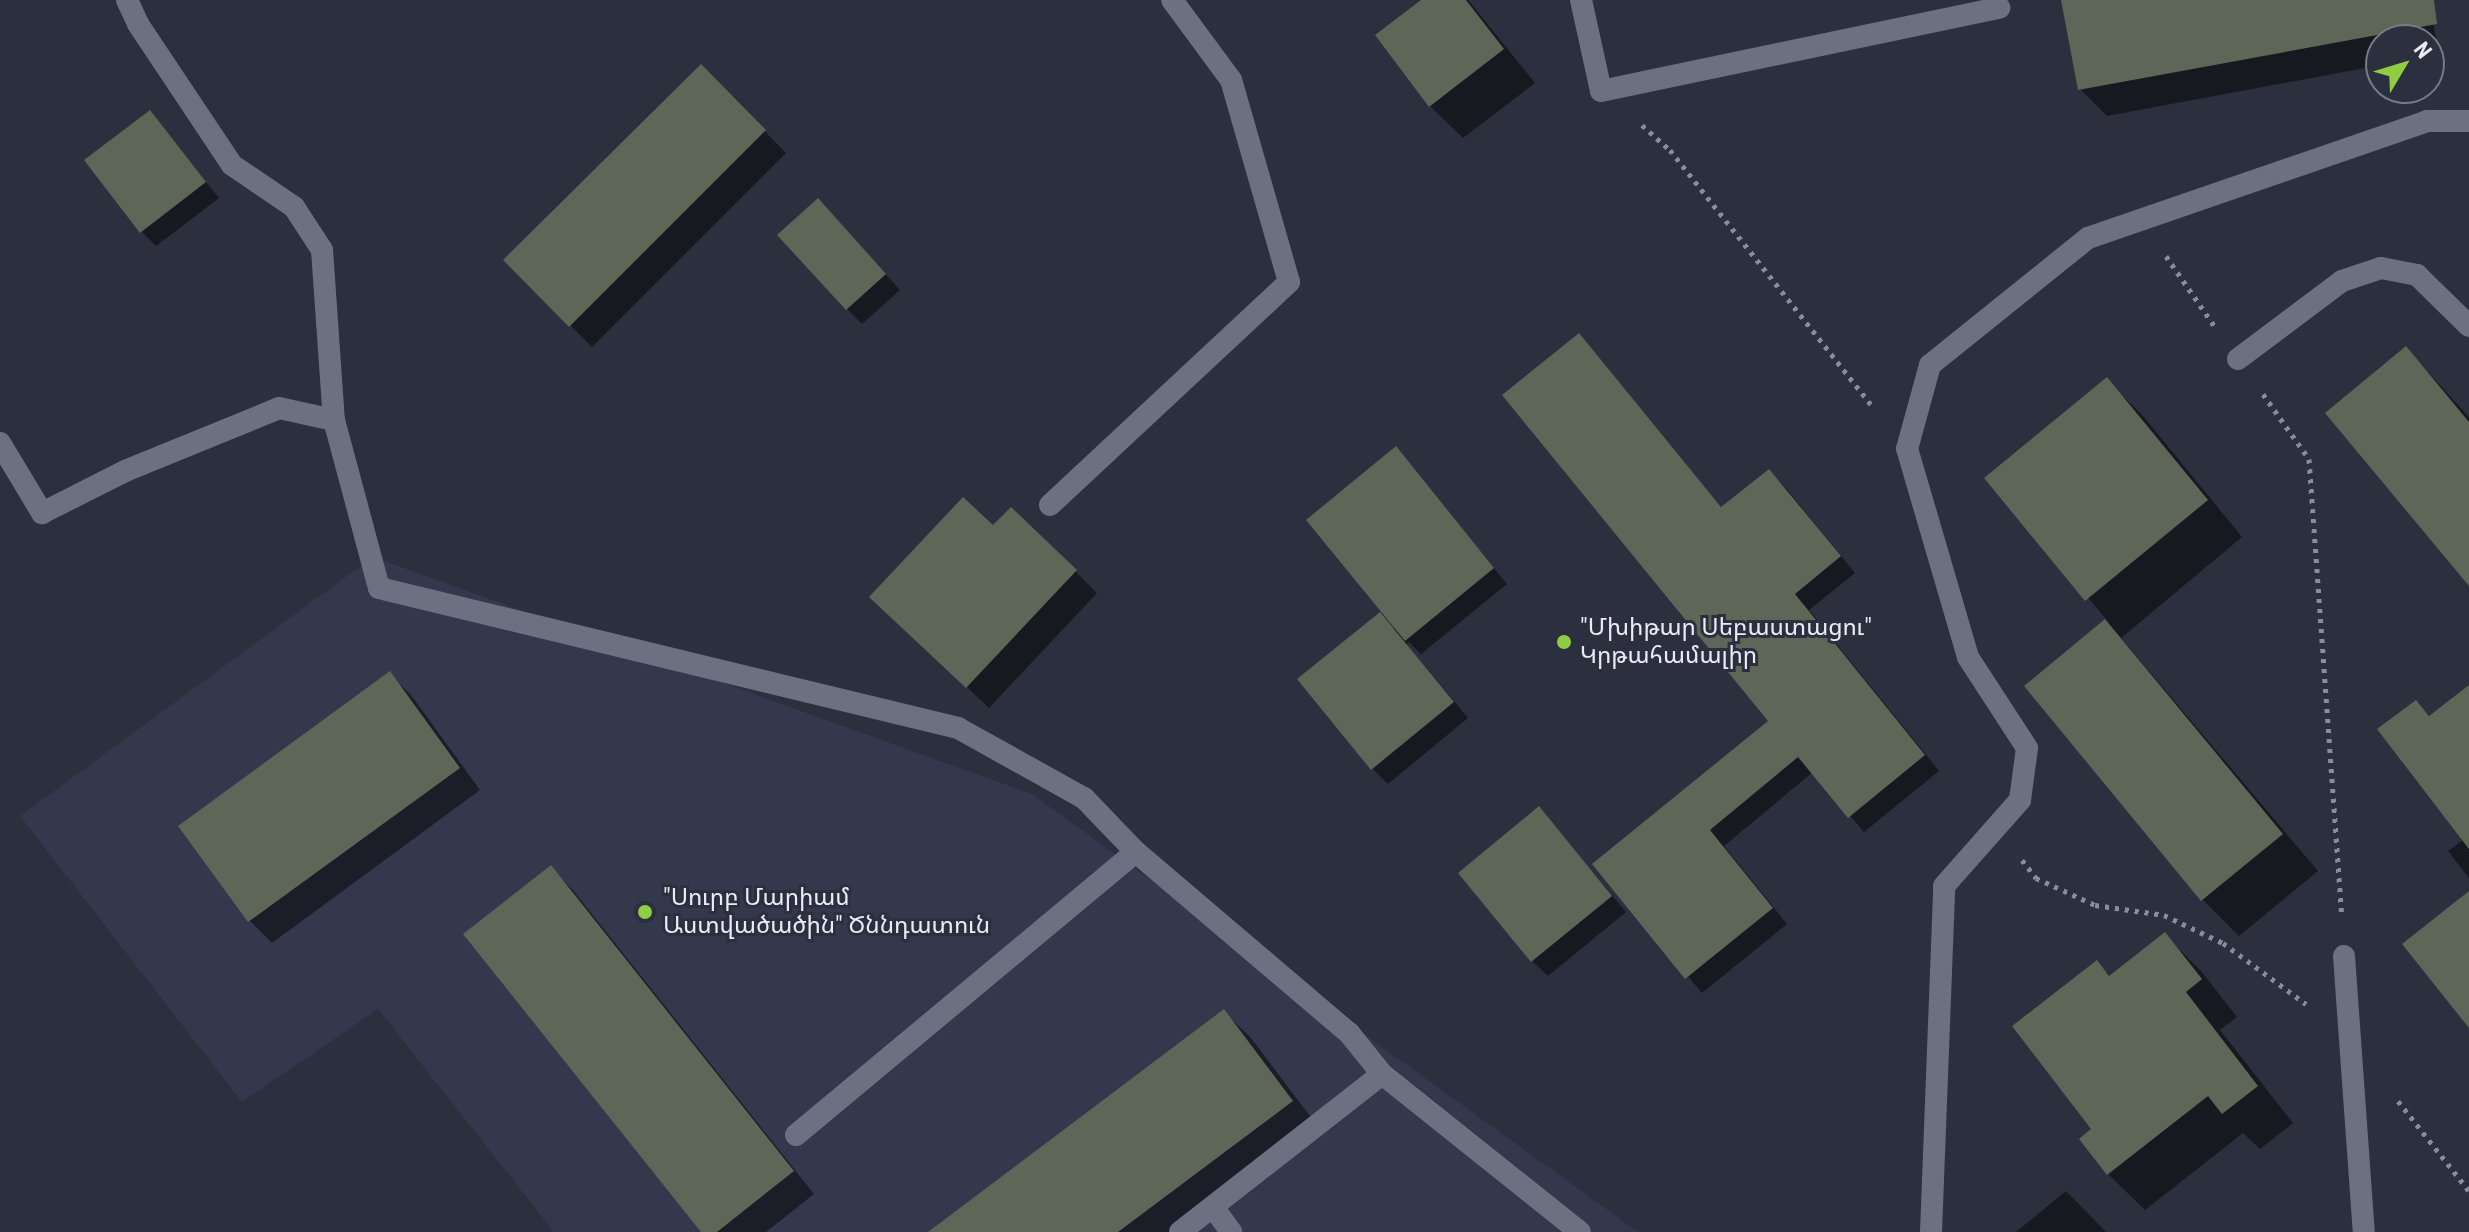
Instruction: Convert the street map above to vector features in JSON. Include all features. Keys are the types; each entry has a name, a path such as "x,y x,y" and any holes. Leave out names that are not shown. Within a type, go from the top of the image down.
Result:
{"lane":[{"path":"127,0 138,24 232,165 294,207 322,250 334,420 379,588 958,728 1084,798 1136,852 1349,1033 1382,1074 1580,1232"},
{"path":"1050,505 1289,282 1231,80 1172,0"},
{"path":"1581,0 1601,91 1999,8"},
{"path":"1931,1232 1944,886 2020,800 2027,748 1968,657 1907,449 1930,365 2088,238 2427,121 2469,121"},
{"path":"2238,359 2342,281 2381,268 2417,275 2469,326"},
{"path":"0,443 42,513 125,471 279,408 334,420"},
{"path":"796,1135 1136,852"},
{"path":"2344,956 2364,1232"},
{"path":"1180,1232 1382,1074"},
{"path":"1213,1207 1231,1232"}],"path":[{"path":"1601,91 1670,150 1907,449"},
{"path":"2140,220 2309,459 2344,956"},
{"path":"1995,829 2036,878 2095,905 2164,915 2223,943 2282,985"},
{"path":"2350,1041 2469,1191"}],"shaded area":[{"name":"\"Սուրբ Մարիամ Աստվածածին\" Ծննդատուն","path":"373,557 1032,794 1638,1232 554,1232 378,1009 242,1102 20,816"}],"building":[{"path":"1421,0 1466,0 1504,49 1429,107 1375,35"},
{"path":"2061,0 2434,0 2437,24 2365,24 2365,37 2078,90"},
{"path":"701,64 766,130 569,327 503,260"},
{"path":"150,110 206,182 140,233 84,160"},
{"path":"818,198 886,274 846,310 777,235"},
{"path":"1579,333 1721,507 1769,469 1841,556 1795,594 1925,755 1848,818 1798,757 1710,830 1773,908 1685,979 1592,864 1768,721 1502,395"},
{"path":"2406,346 2469,422 2469,586 2325,413"},
{"path":"2107,377 2208,500 2085,601 1984,478"},
{"path":"1396,446 1494,568 1405,641 1306,520"},
{"path":"963,497 993,525 1011,507 1077,570 966,688 869,597"},
{"path":"1380,612 1454,702 1371,770 1297,679"},
{"path":"2105,619 2283,834 2201,901 2024,686"},
{"path":"390,671 460,768 248,922 178,826"},
{"path":"2469,685 2469,849 2377,729 2416,700 2429,716"},
{"path":"1539,806 1612,896 1531,962 1458,873"},
{"path":"551,865 794,1171 717,1232 701,1232 463,934"},
{"path":"2469,891 2469,1028 2402,944"},
{"path":"2165,932 2202,979 2186,992 2258,1086 2222,1114 2208,1096 2107,1175 2079,1139 2091,1129 2012,1026 2097,960 2109,976"},
{"path":"1224,1009 1293,1101 1118,1232 928,1232"}],"place":[{"name":"\"Մխիթար Սեբաստացու\" Կրթահամալիր","path":"1564,642"},
{"name":"\"Սուրբ Մարիամ Աստվածածին\" Ծննդատուն","path":"645,912"}]}
